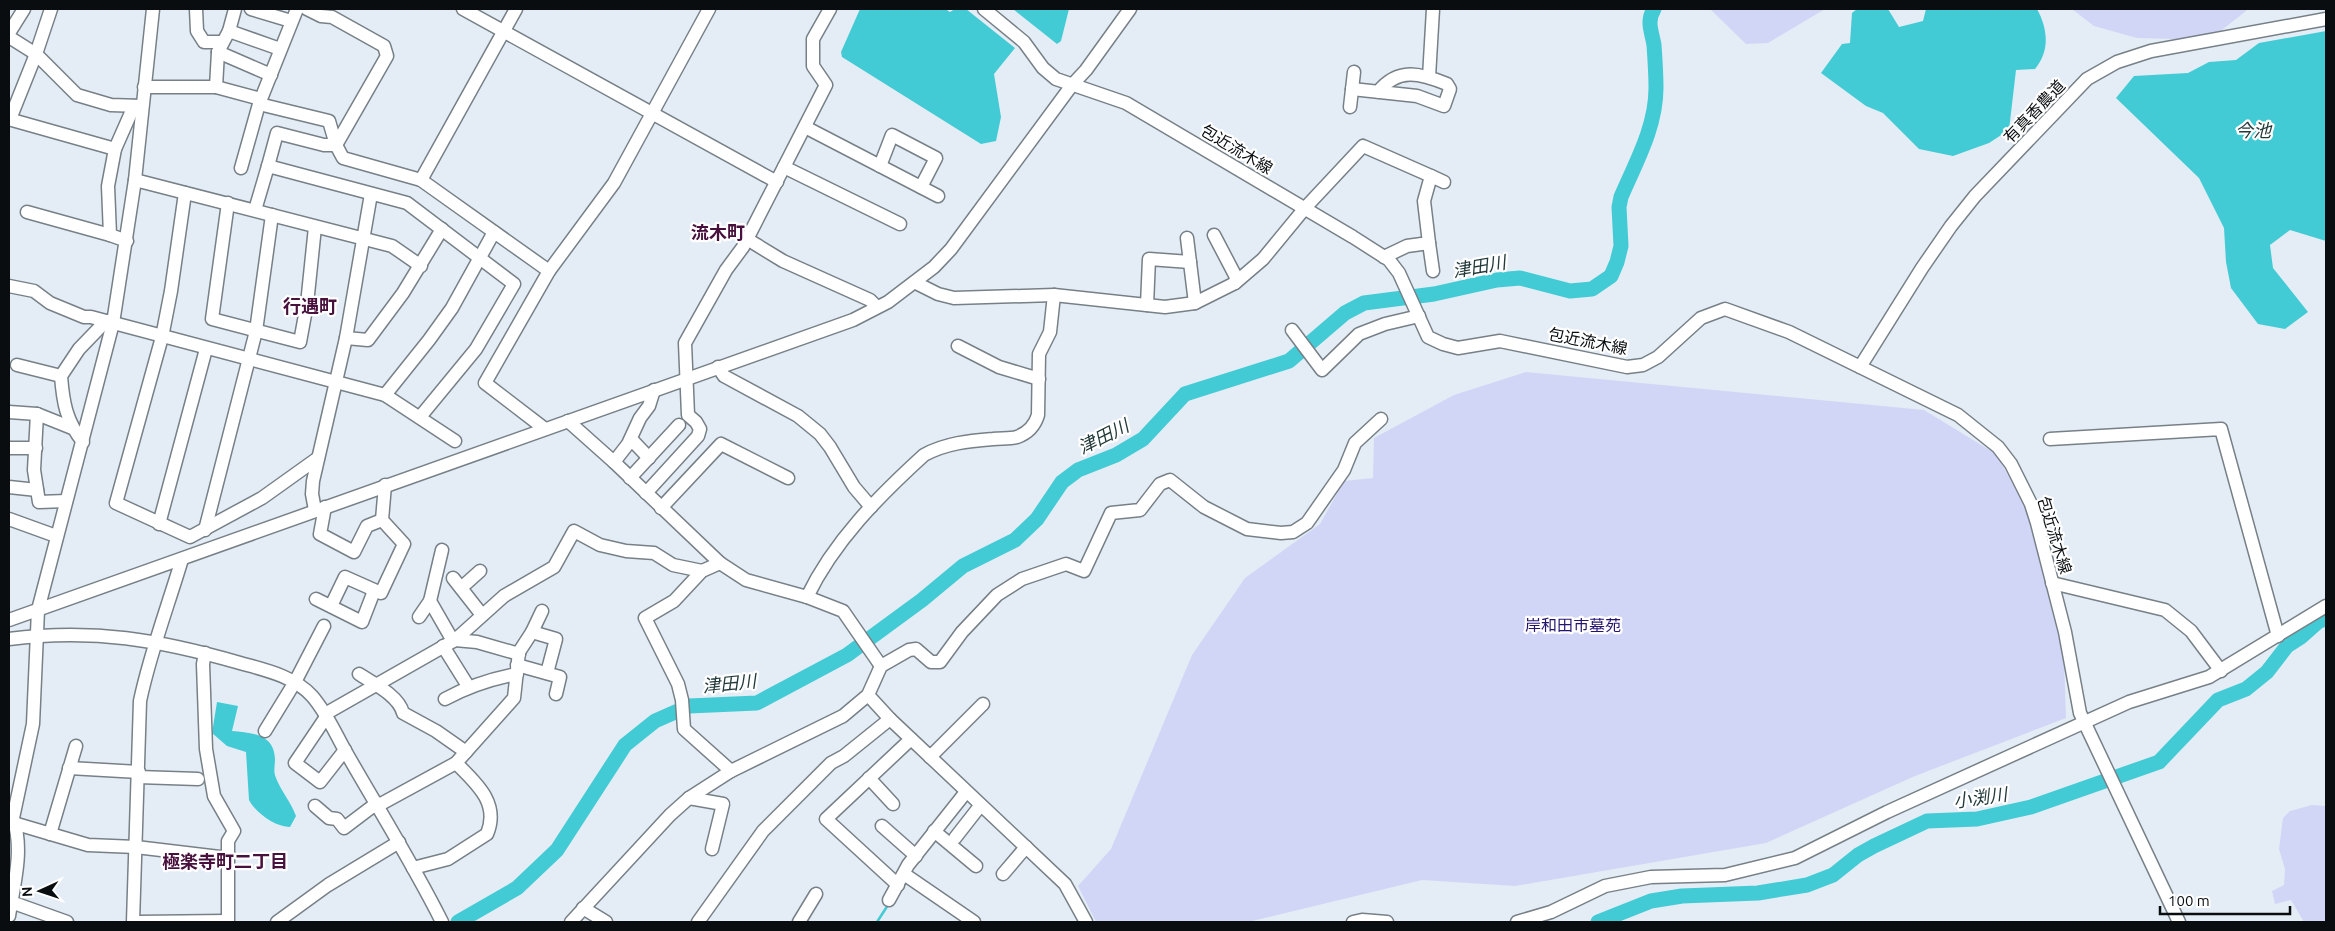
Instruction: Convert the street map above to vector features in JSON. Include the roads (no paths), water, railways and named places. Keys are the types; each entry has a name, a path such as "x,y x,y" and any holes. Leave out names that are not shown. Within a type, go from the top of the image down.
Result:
{"street":[{"path":"9,33 24,9"},
{"path":"51,9 36,54 12,114 12,120 115,149"},
{"path":"110,235 108,186 115,149 138,106 144,87 153,9"},
{"path":"196,9 197,31 204,42 223,41 280,49"},
{"path":"216,87 223,41 235,9"},
{"path":"251,9 291,21"},
{"path":"241,168 260,102 297,9"},
{"path":"307,9 321,16 332,17 384,46 386,50 386,56 336,145"},
{"path":"463,9 777,182"},
{"path":"421,180 516,9"},
{"path":"545,429 485,383 549,271 614,183 709,9"},
{"path":"646,493 698,436 700,430 696,422 688,416 685,343 726,270 747,239 826,84 813,66 813,38 830,9"},
{"name":"包近流木線","path":"984,9 1024,42 1042,68 1056,79 1126,103 1384,257 1399,273 1428,336 1443,344 1458,348 1500,341 1627,367 1643,365 1658,357 1701,318 1725,309 1789,332 1958,415 1998,447 2011,464 2030,504 2065,632 2080,713 2179,922"},
{"path":"9,620 853,320 877,307 916,282 951,249 1130,9"},
{"path":"1429,71 1433,9"},
{"name":"有真香農道","path":"1860,367 1951,226 1975,196 2086,80 2117,62 2151,50 2326,19"},
{"path":"9,37 36,54 76,95 111,106 138,106"},
{"path":"223,41 270,75"},
{"path":"1352,89 1417,96 1444,106 1450,89 1447,84 1429,71 1400,68"},
{"path":"1378,92 1384,84 1401,75 1423,74 1429,71"},
{"path":"1350,107 1354,72"},
{"path":"144,87 216,87 260,102 329,121 336,145 343,158 421,180 549,271"},
{"path":"9,916 17,865 18,832 12,823 12,818 33,724 38,610 56,536 83,442 127,241 135,180 138,106"},
{"path":"805,127 938,196"},
{"path":"255,210 277,133 324,145 336,145"},
{"path":"880,166 892,135 936,158 921,187"},
{"path":"916,282 938,294 954,298 1054,295 1147,305 1175,306 1194,303 1235,283 1263,259 1304,208 1363,146 1444,182"},
{"path":"268,166 407,203 481,257 514,284 476,349 420,417"},
{"path":"784,167 900,224"},
{"path":"1431,176 1424,201 1433,272"},
{"path":"135,180 392,246 421,266"},
{"path":"185,193 171,291 162,338 116,503 190,537 262,498 318,458"},
{"path":"371,194 346,338 318,458 312,494 320,508 320,534 354,552 367,526 382,520"},
{"path":"228,204 212,319 300,342 307,304 315,227"},
{"path":"28,212 127,241"},
{"path":"205,530 256,331 272,215"},
{"path":"346,338 368,340 421,266 442,228"},
{"path":"385,395 446,316 494,232"},
{"path":"1214,235 1236,277 1235,283"},
{"path":"1187,238 1194,303"},
{"path":"747,239 783,261 870,300 877,307"},
{"path":"1384,257 1407,246 1429,243"},
{"path":"1147,305 1150,259 1190,262"},
{"path":"9,286 34,291 50,303 84,317 110,322 162,338 385,395 455,441"},
{"path":"806,597 828,557 871,507 924,455 939,447 976,440 1016,437 1027,432 1035,424 1038,415 1039,354 1050,332 1054,295"},
{"path":"1292,330 1322,370 1359,334 1417,312"},
{"path":"83,442 72,428 65,411 61,376 79,349 110,322"},
{"path":"958,346 999,367 1039,379"},
{"path":"159,524 206,349"},
{"path":"17,366 61,376"},
{"path":"718,367 724,376 798,416 820,434 854,487 871,507"},
{"path":"614,462 631,439 640,418 650,406 654,390"},
{"path":"9,412 37,414 72,428"},
{"path":"37,414 34,470 39,502 66,500"},
{"path":"571,922 670,815 689,798 731,771 843,716 868,695 881,666 908,650 916,649 931,662 940,662 962,632 998,596 1022,579 1066,564 1084,571 1111,513 1140,510 1160,484 1170,480 1204,507 1248,529 1281,533 1300,529 1307,523 1344,470 1355,443 1381,419"},
{"path":"568,421 720,563 746,580 838,608 857,630 881,666"},
{"path":"630,478 679,425"},
{"path":"2050,439 2221,429 2278,636"},
{"path":"631,439 649,458"},
{"path":"661,508 721,444 788,478"},
{"path":"9,448 36,448"},
{"path":"677,459 693,474"},
{"path":"331,606 346,577 380,593 404,544 382,520 385,485"},
{"path":"9,487 37,490"},
{"path":"9,519 56,536"},
{"path":"345,750 320,782 295,763 326,715 451,642 504,596 554,567 574,531 600,545 626,551 654,553 674,565 702,571"},
{"path":"418,617 430,601 442,550"},
{"path":"133,922 140,701 147,668 158,642 182,559"},
{"path":"720,563 702,571 674,601 645,618 678,684 682,700 684,729 731,771"},
{"path":"480,571 457,583 482,615"},
{"path":"2052,583 2165,610 2191,631 2221,671"},
{"path":"316,599 362,622 374,591"},
{"path":"430,601 451,642 468,686"},
{"path":"1517,922 1551,912 1605,886 1651,878 1725,875 1795,858 1887,812 2129,702 2209,677 2326,606"},
{"path":"315,806 329,818 337,819 344,828 378,804 456,763 514,698 518,664 542,610"},
{"path":"265,731 295,682 324,626"},
{"path":"532,632 556,638 547,674"},
{"path":"9,639 36,636 98,635 158,642 275,673 295,682 311,695 326,715 378,804 441,920"},
{"path":"451,642 477,642 518,664 560,678 556,694"},
{"path":"138,922 228,922 228,841 234,831 214,796 206,749 203,664 205,653"},
{"path":"445,699 468,686 486,680 518,664"},
{"path":"359,674 402,706 403,713 436,731 466,752"},
{"path":"868,695 890,719 980,806 1065,884 1086,922"},
{"path":"930,757 983,704"},
{"path":"698,922 763,831 831,763 844,756 890,719"},
{"path":"898,885 826,819 911,739"},
{"path":"50,834 76,746"},
{"path":"413,868 448,860 487,834 490,828 490,808 482,790 456,763"},
{"path":"70,768 198,780"},
{"path":"869,778 893,804"},
{"path":"888,900 934,831 966,792"},
{"path":"689,798 723,804 712,849"},
{"path":"955,838 980,806"},
{"path":"12,823 88,845 136,847 228,858"},
{"path":"882,826 916,856"},
{"path":"934,831 976,866"},
{"path":"277,922 328,885 399,842"},
{"path":"1003,874 1026,847"},
{"path":"904,874 974,922"},
{"path":"799,922 816,894"},
{"path":"11,902 67,922"},
{"path":"584,908 606,922"},
{"path":"1353,922 1362,920 1387,922"}],"water":[{"path":"860,9 945,9 950,12 955,9 966,9 1015,48 994,74 1001,117 996,141 981,144 842,57 841,52"},
{"path":"1013,9 1069,9 1061,41 1057,44"},
{"path":"1857,9 1888,9 1899,27 1923,21 1926,9 2037,9 2045,32 2045,47 2040,62 2035,69 2016,70 2009,130 1989,143 1953,156 1919,149 1883,113 1866,106 1821,73 1842,44 1850,43 1852,13"},
{"name":"今池","path":"2326,31 2326,241 2290,230 2270,245 2273,268 2308,312 2285,329 2258,324 2231,288 2226,262 2224,228 2199,178 2116,98 2134,76 2188,73 2209,62 2236,60 2259,43"},
{"path":"217,702 238,706 232,731 260,736 271,744 274,750 275,775 296,816 290,827 272,822 256,809 249,800 246,752 227,746 212,733"}],"waterway":[{"name":"津田川","path":"458,922 517,888 557,850 625,745 655,721 689,706 757,703 847,655 922,600 963,566 1015,540 1037,519 1062,482 1078,470 1116,455 1143,439 1185,394 1289,361 1345,313 1364,303 1434,294 1497,280 1520,278 1570,291 1592,289 1611,276 1621,246 1619,207 1621,197 1644,144 1653,117 1656,88 1655,56 1650,18 1654,9"},
{"name":"小渕川","path":"1598,922 1651,901 1682,896 1758,893 1807,885 1833,875 1858,855 1927,821 1977,819 2031,807 2159,762 2218,700 2246,689 2267,672 2287,646 2301,637 2319,621 2326,619"},
{"path":"877,922 888,905"}],"district":[{"name":"流木町","path":"718,232"},
{"name":"行遇町","path":"310,306"},
{"name":"極楽寺町二丁目","path":"225,861"}],"park label":[{"name":"岸和田市墓苑","path":"1573,625"}]}
